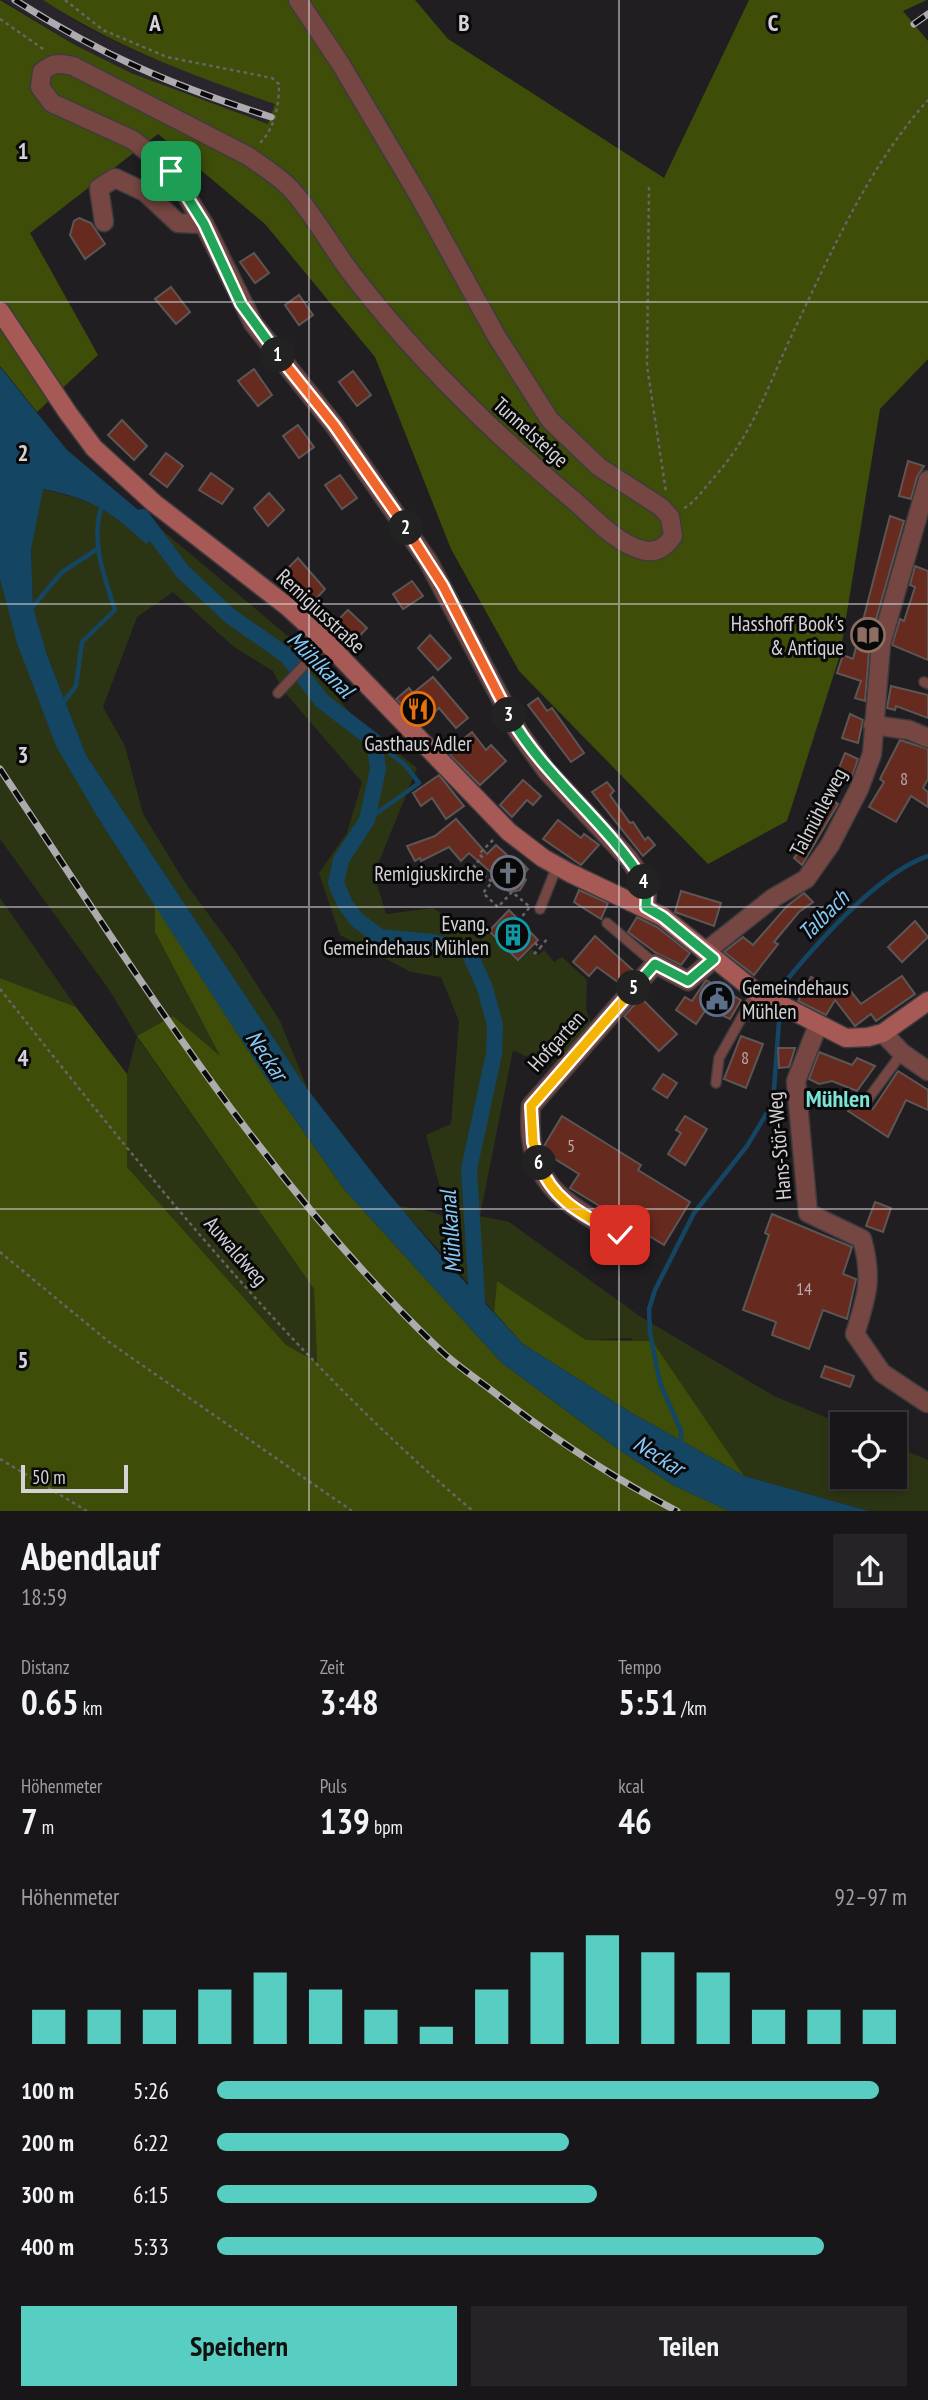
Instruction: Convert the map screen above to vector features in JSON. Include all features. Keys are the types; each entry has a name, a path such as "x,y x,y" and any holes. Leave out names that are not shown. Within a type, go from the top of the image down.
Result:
{"main road":[{"name":"Remigiusstraße","path":"0,311 94,448 154,503 288,607 326,642 505,827 557,866 663,917 759,994 792,1013 846,1038 883,1033"},
{"path":"883,1033 928,1001"}],"street":[{"name":"Tunnelsteige","path":"49,66 60,63 74,66 248,156 291,189 353,276 453,391 612,533 644,551 659,550 667,545 673,536 670,517 662,507 599,467 550,420 497,337 419,195 348,75 298,0"},
{"path":"49,66 40,78 43,95 52,103 133,140 159,158 180,183 204,224 253,323 339,432 428,561 518,731 546,770 629,859 647,886 646,907"},
{"path":"104,222 99,188 115,178 145,192 178,223 204,224"},
{"name":"Talmühleweg","path":"709,956 773,898 806,879 830,845 859,789 872,754 881,645 928,480"},
{"path":"873,725 909,730 928,738"},
{"path":"655,964 688,981 709,956"},
{"name":"Hofgarten","path":"620,1235 572,1208 546,1181 533,1142 531,1106 655,964"},
{"name":"Hans-Stör-Weg","path":"818,1025 796,1081 808,1213 862,1238 870,1266 864,1305 855,1334 882,1373 927,1404 928,1401"},
{"path":"883,1033 902,1053 928,1071"}],"lane":[{"path":"278,694 326,642"},
{"path":"540,909 557,866"},
{"path":"607,923 655,964"},
{"path":"716,1083 719,1058 759,994"},
{"path":"868,1099 902,1053"}],"path":[{"path":"65,0 103,30 167,57 272,78 279,84 279,100 269,134 248,156"},
{"path":"0,19 48,53 49,66"},
{"path":"649,187 647,366 670,517 689,506 730,460 762,407 789,341 856,205 902,128 928,100"},
{"path":"505,827 479,854 482,857 474,866 492,882 483,893 498,907 512,892 530,907 519,920"},
{"path":"534,954 547,939"},
{"path":"535,943 540,948"},
{"name":"Auwaldweg","path":"0,989 100,1116 277,1323 373,1420 473,1511"},
{"path":"0,1252 120,1350 352,1511"},
{"path":"0,1459 87,1511"}],"shaded area":[{"path":"3,0 43,0 84,26 139,53 276,104 269,124 131,73 75,45"}],"green space":[{"path":"0,0 75,45 131,73 268,124 275,104 185,71 127,46 43,0 415,0 448,39 664,178 749,0 927,0 903,11 928,41 928,359 880,409 840,655 787,821 708,864 519,671 451,549 375,357 265,224 158,134 30,233 98,355 37,412 0,366"},
{"path":"42,489 99,507 146,543 155,535 156,525 296,643 352,716 417,768 374,874 386,914 433,908 481,940 487,932 519,961 532,949 539,955 544,950 554,962 562,957 587,980 586,1009 591,1024 569,1052 525,1056 513,1050 480,1216 509,1222 641,1317 774,1396 830,1419 830,1489 907,1489 907,1451 928,1460 928,1511 869,1511 744,1476 703,1419 631,1338 586,1340 497,1281 494,1312 399,1206 429,1211 448,1218 426,1135 451,1124 459,1021 441,977 411,972 340,935 319,873 347,833 362,782 282,689 273,671 234,647 173,592 137,617 103,707 125,746 143,814 184,881 234,949 280,1021 308,1090 86,755 47,655 33,607 31,550"},
{"path":"0,579 16,636 100,821 155,905 155,932 221,1058 173,1016 137,1037 314,1289 317,1362 286,1345 127,1167 127,1074 137,1036 110,991 0,839"},
{"path":"0,898 76,1007 0,978"},
{"path":"155,905 266,1078 344,1189 502,1363 618,1449 673,1485 729,1511 0,1511 0,978 76,1007 127,1074 127,1167 286,1345 317,1362 314,1289 137,1036 173,1016 220,1056 155,932"},
{"path":"497,1281 586,1340 652,1341 744,1476 630,1412 523,1344 494,1312"}],"water":[{"name":"Neckar","path":"0,367 67,450 156,525 155,535 146,544 121,522 99,508 75,497 43,489 31,550 33,607 47,655 86,755 308,1090 385,1189 449,1265 523,1344 630,1412 744,1476 869,1511 729,1511 673,1485 618,1449 502,1363 344,1189 266,1078 100,821 56,746 17,643 0,579"}],"building":[{"path":"79,218 91,223 105,244 85,259 70,235 74,221"},
{"path":"254,253 269,273 255,283 240,262"},
{"path":"171,287 190,312 176,324 155,299"},
{"path":"299,295 313,315 299,325 285,305"},
{"path":"254,369 272,395 258,406 238,381"},
{"path":"353,371 371,395 357,406 339,382"},
{"path":"122,420 147,446 134,460 108,435"},
{"path":"298,425 314,447 299,458 283,436"},
{"path":"166,453 183,466 167,487 150,474"},
{"path":"908,461 924,466 917,477 911,499 899,496"},
{"path":"211,473 233,489 222,504 199,490"},
{"path":"340,475 357,498 342,509 325,485"},
{"path":"269,493 284,510 268,526 254,508"},
{"path":"890,516 904,521 870,641 865,701 855,698 861,681 837,673 843,655 853,659"},
{"path":"298,558 325,589 314,601 284,572"},
{"path":"915,566 928,571 928,660 892,645 900,619 904,621 915,587 910,585"},
{"path":"412,581 423,596 403,609 393,594"},
{"path":"348,610 367,628 355,641 338,620"},
{"path":"430,635 451,658 438,670 418,648"},
{"path":"433,677 468,718 456,728 439,708 421,724 396,699 409,688 413,693"},
{"path":"891,686 928,695 928,718 896,706 895,710 887,708"},
{"path":"538,698 547,711 552,708 584,753 571,762 528,705"},
{"path":"850,714 863,720 858,743 842,738"},
{"path":"472,732 486,750 491,745 506,761 480,785 450,755 465,743 462,740"},
{"path":"900,740 928,749 928,779 923,788 928,792 928,807 911,796 896,822 869,807 884,782 880,779"},
{"path":"845,753 858,759 851,779 837,773"},
{"path":"439,775 464,806 446,819 432,798 421,806 413,793"},
{"path":"523,780 541,796 533,805 527,800 512,817 500,805"},
{"path":"607,782 614,791 610,795 630,823 633,822 645,840 648,837 655,845 643,856 592,792"},
{"path":"827,798 838,804 802,865 794,858 804,846 796,840 804,830 809,834"},
{"path":"456,819 487,854 496,845 517,864 520,861 528,869 522,876 526,880 520,890 511,892 497,886 501,881 469,853 461,861 449,847 421,861 420,858 415,861 407,846 435,836"},
{"path":"558,820 581,838 584,834 599,845 581,865 543,839"},
{"path":"579,890 608,903 601,919 574,902"},
{"path":"681,891 721,903 714,926 675,912"},
{"path":"804,893 813,902 799,912 774,942 778,944 754,975 724,952 743,937 753,945 787,906"},
{"name":"Evang. Gemeindehaus Mühlen","path":"509,910 538,940 518,960 489,931"},
{"path":"637,917 657,927 690,953 681,965 656,953 628,932"},
{"path":"915,921 928,937 902,962 888,947"},
{"path":"595,936 634,971 622,985 597,967 589,976 573,962"},
{"path":"902,976 915,994 876,1021 871,1014 855,1026 835,1000 826,1015 798,1001 811,977 844,991 848,988 861,1004"},
{"name":"Gemeindehaus Mühlen","path":"706,980 741,1000 730,1019 707,1008 696,1024 676,1010 685,997 692,1001"},
{"path":"641,998 677,1034 659,1051 624,1016"},
{"path":"741,1036 763,1044 746,1088 724,1079"},
{"path":"778,1048 795,1048 789,1067 779,1068"},
{"path":"819,1052 852,1065 857,1058 875,1066 857,1091 832,1081 819,1084 809,1079"},
{"path":"898,1071 928,1090 928,1110 906,1100 888,1137 848,1111 855,1098 873,1109"},
{"path":"663,1074 677,1083 667,1098 653,1089"},
{"path":"562,1116 641,1165 638,1170 690,1202 664,1245 570,1188 579,1174 547,1154 544,1146"},
{"path":"685,1116 707,1129 685,1165 668,1154 681,1133 676,1130"},
{"path":"875,1202 891,1208 883,1232 866,1226"},
{"path":"772,1214 852,1247 843,1274 856,1279 847,1319 823,1310 809,1349 772,1335 776,1322 743,1310 769,1235 765,1233"},
{"path":"825,1366 854,1376 850,1387 821,1377"}],"waterway":[{"path":"62,704 76,686 82,642 115,610 98,545 97,531 102,505"},
{"name":"Mühlkanal","path":"142,517 183,572 230,616 287,656 322,701 374,741 378,769 367,820 341,860 336,883 345,904 357,920 380,937 433,942 469,952 485,988 495,1025 494,1054 469,1169 478,1315"},
{"path":"30,610 62,572 99,548"},
{"path":"367,820 419,783 405,765 374,741"},
{"name":"Talbach","path":"781,999 785,982 850,910 889,877 928,856"},
{"name":"Neckar","path":"681,1444 681,1431 660,1383 650,1333 649,1309 655,1290 694,1213 747,1146 773,1103 780,1008"}],"railway":[{"path":"15,0 138,68 271,117"},
{"path":"914,24 928,14"},
{"path":"0,769 203,1070 257,1143 373,1282 444,1353 517,1410 606,1471 677,1511"}],"place":[{"name":"Hasshoff Book's & Antique","path":"868,635"},
{"name":"Gasthaus Adler","path":"418,709"},
{"name":"Remigiuskirche","path":"508,873"},
{"name":"Evang. Gemeindehaus Mühlen","path":"513,935"},
{"name":"Gemeindehaus Mühlen","path":"717,999"}],"district":[{"name":"Mühlen","path":"838,1098"}],"route":[{"path":"171,171 204,224 235,292 253,323 334,425 428,561 518,731 546,770 629,859 647,886 646,907 663,917 714,959 688,981 655,964 531,1106 533,1142 546,1181 556,1195 572,1208 620,1235"}]}
